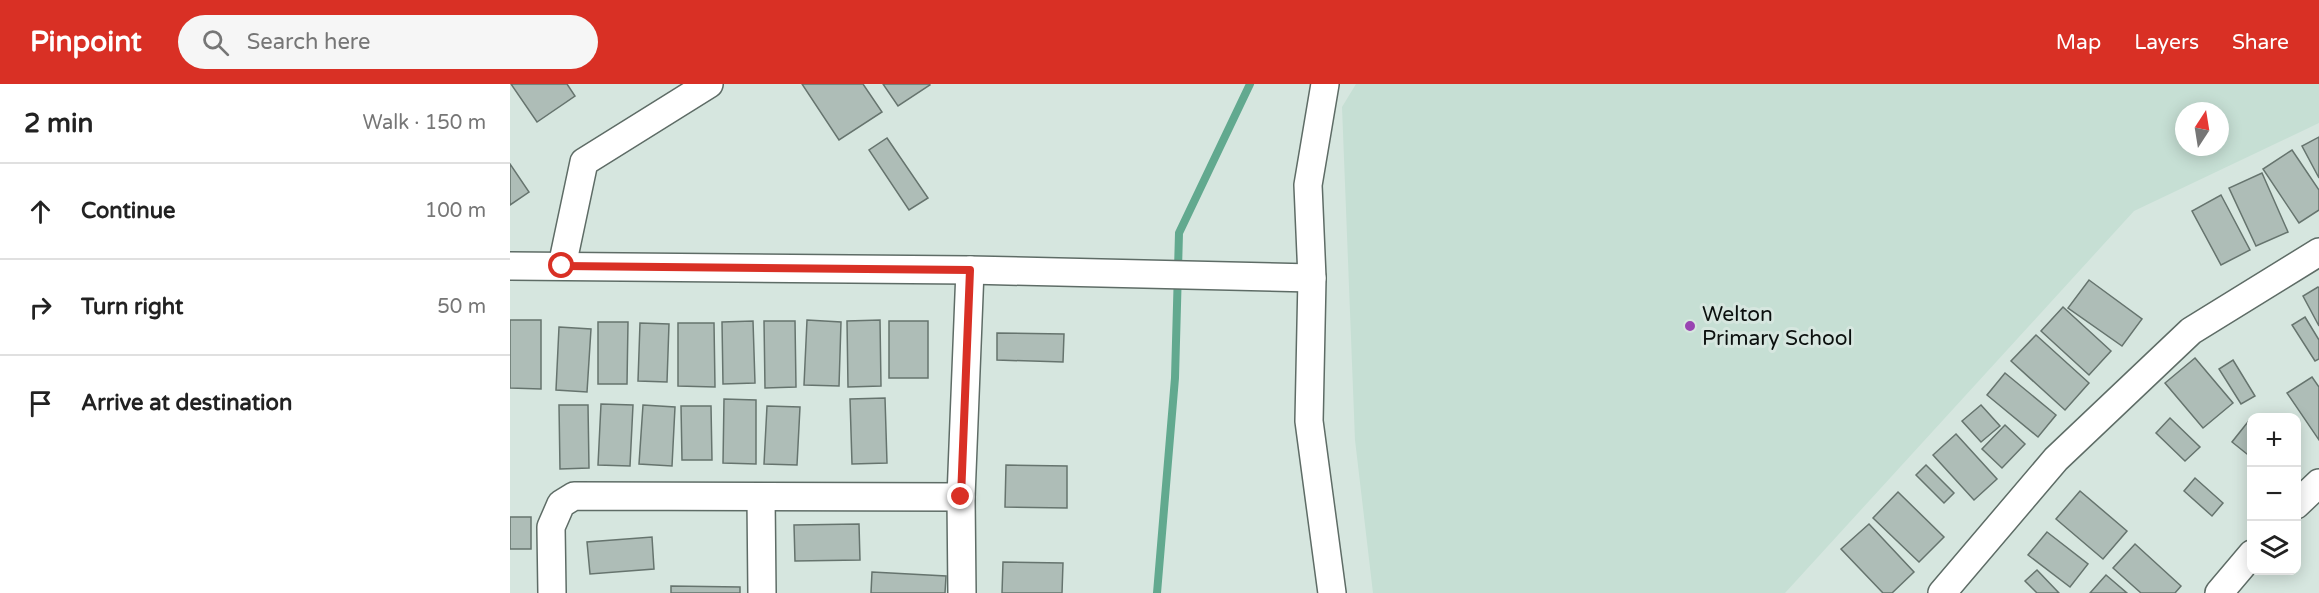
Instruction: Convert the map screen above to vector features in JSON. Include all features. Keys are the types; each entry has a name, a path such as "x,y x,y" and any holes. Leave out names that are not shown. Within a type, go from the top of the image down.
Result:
{"street":[{"path":"562,266 584,162 709,84"},
{"path":"1325,84 1308,185 1312,278 1310,421 1332,593"},
{"path":"1942,593 2056,459 2191,332 2319,252"},
{"path":"510,266 970,270 1312,278"},
{"path":"962,593 961,497 970,270"},
{"path":"2301,501 2319,483"},
{"path":"552,593 551,527 561,504 574,496 961,497"},
{"path":"761,497 762,593"},
{"path":"2219,593 2247,560"}],"shaded area":[{"name":"Welton Primary School","path":"1356,84 2319,84 2319,123 2134,211 1785,593 1373,593 1355,440 1342,107"}],"building":[{"path":"511,84 567,84 575,96 537,122"},
{"path":"802,84 863,84 882,112 839,140"},
{"path":"883,84 929,84 930,85 898,106"},
{"path":"2319,137 2319,178 2302,146"},
{"path":"887,138 928,198 909,210 869,150"},
{"path":"2292,150 2319,190 2319,210 2299,223 2263,169"},
{"path":"510,164 529,192 510,205"},
{"path":"2262,173 2288,232 2256,246 2229,188"},
{"path":"2221,195 2250,250 2221,265 2192,211"},
{"path":"2089,280 2142,319 2122,346 2068,308"},
{"path":"2319,288 2319,326 2303,296"},
{"path":"2063,307 2111,351 2089,375 2041,331"},
{"path":"2305,317 2319,340 2319,359 2315,361 2292,325"},
{"path":"510,320 541,320 541,389 510,388"},
{"path":"807,320 841,322 839,386 804,385"},
{"path":"880,320 881,386 848,387 847,321"},
{"path":"753,321 755,383 723,384 722,322"},
{"path":"764,321 795,321 796,387 765,388"},
{"path":"889,321 928,321 928,378 889,378"},
{"path":"598,322 628,322 627,384 598,384"},
{"path":"640,323 669,324 667,382 638,381"},
{"path":"678,323 714,323 715,387 678,386"},
{"path":"559,327 591,329 587,392 556,390"},
{"path":"997,333 1064,334 1063,362 997,360"},
{"path":"2036,335 2089,383 2065,410 2011,361"},
{"path":"2195,358 2233,403 2203,428 2165,383"},
{"path":"2233,360 2255,396 2241,404 2219,369"},
{"path":"2005,373 2056,415 2038,437 1987,395"},
{"path":"2312,377 2319,387 2319,440 2301,413 2287,393"},
{"path":"885,398 887,463 852,464 850,399"},
{"path":"724,399 756,400 756,464 723,463"},
{"path":"601,404 633,405 630,466 598,465"},
{"path":"559,405 588,405 589,468 560,469"},
{"path":"643,405 675,407 672,466 639,464"},
{"path":"1981,405 2000,426 1981,442 1962,421"},
{"path":"681,406 711,406 712,460 682,460"},
{"path":"767,406 800,407 797,465 764,464"},
{"path":"2170,418 2200,447 2185,461 2156,433"},
{"path":"2247,423 2247,454 2232,442"},
{"path":"2005,425 2025,444 2002,468 1982,449"},
{"path":"1956,434 1997,479 1974,500 1933,455"},
{"path":"1006,465 1067,466 1067,508 1005,507"},
{"path":"1926,465 1954,493 1944,503 1916,475"},
{"path":"2195,478 2223,503 2212,516 2184,491"},
{"path":"2080,491 2127,531 2103,559 2056,519"},
{"path":"1898,492 1944,537 1919,562 1873,518"},
{"path":"510,517 531,517 531,549 510,549"},
{"path":"859,524 860,560 795,561 794,525"},
{"path":"1869,524 1914,572 1892,593 1883,593 1841,549"},
{"path":"2047,532 2088,564 2070,587 2028,555"},
{"path":"652,537 654,569 590,574 587,542"},
{"path":"2135,544 2181,586 2175,593 2141,593 2113,568"},
{"path":"1003,562 1063,563 1062,593 1002,593"},
{"path":"2037,570 2059,593 2037,593 2025,581"},
{"path":"872,572 946,576 945,593 871,593"},
{"path":"2106,575 2127,593 2090,593"},
{"path":"671,586 740,587 740,593 671,593"}],"waterway":[{"path":"1157,593 1175,378 1179,233 1250,84"}],"place":[{"name":"Welton Primary School","path":"1690,326"}],"route":[{"path":"562,266 970,270 961,497"}]}
